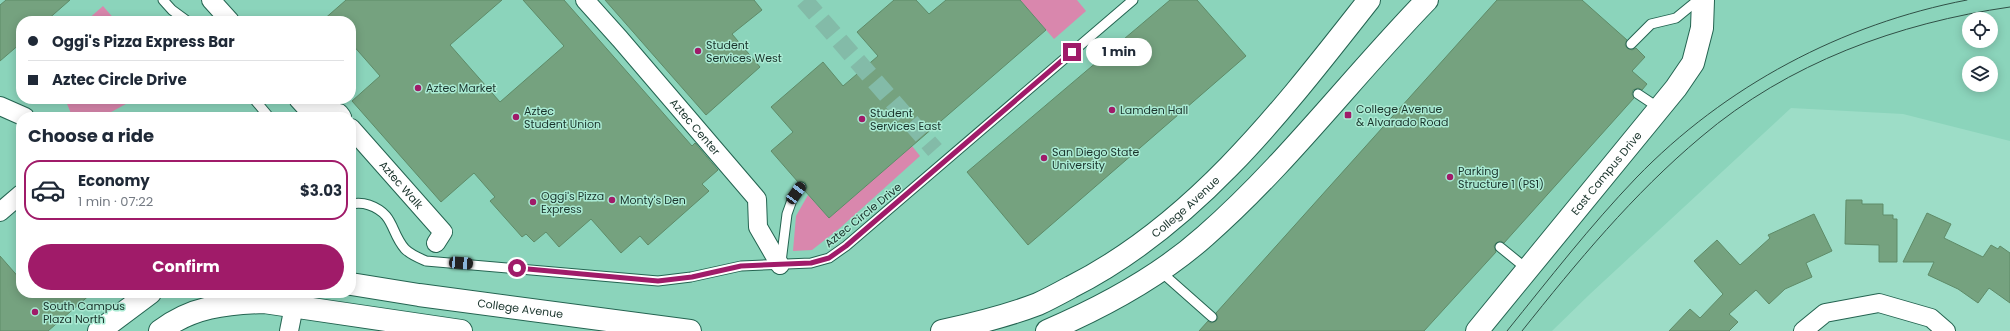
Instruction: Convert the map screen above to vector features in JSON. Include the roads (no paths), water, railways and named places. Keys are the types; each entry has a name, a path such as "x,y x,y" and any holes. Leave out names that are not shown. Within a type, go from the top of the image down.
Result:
{"main road":[{"name":"College Avenue","path":"942,331 976,323 1038,304 1102,272 1170,223 1228,168 1310,75 1369,0"},
{"path":"1047,331 1090,312 1160,271 1204,237 1265,178 1427,0"},
{"name":"East Campus Drive","path":"1477,331 1659,108 1693,63 1702,28 1703,0"},
{"name":"College Avenue","path":"356,285 419,295 690,331"},
{"path":"99,331 143,298"},
{"path":"160,331 174,320 198,310 235,303 264,302 461,331"}],"street":[{"path":"211,0 225,16"},
{"name":"Aztec Center","path":"588,2 757,198 758,227 780,265"},
{"path":"303,104 308,110 324,112"},
{"path":"0,106 16,113"},
{"name":"Aztec Walk","path":"356,134 443,232 436,243"},
{"path":"0,212 16,198"},
{"path":"1803,331 1825,313 1879,303 1931,318 1946,331"},
{"path":"289,331 294,306"}],"lane":[{"path":"163,0 180,16"},
{"name":"Aztec Circle Drive","path":"356,204 364,204 376,208 387,215 405,249 416,257 426,261 658,281 692,277 741,266 811,263 829,258 846,246 1133,0"},
{"path":"1631,44 1651,24 1676,18 1698,0"},
{"path":"1638,94 1659,108"},
{"path":"258,104 265,112"},
{"path":"780,265 787,214 792,200 801,187"},
{"path":"1500,247 1528,270"},
{"path":"1160,271 1212,317"}],"tunnel":[{"path":"804,0 935,150"}],"tram line":[{"path":"1507,331 1570,253 1619,196 1671,145 1708,115 1747,88 1788,64 1831,43 1875,25 1921,11 1967,0"},
{"path":"1522,331 1585,254 1629,205 1676,159 1701,137 1735,111 1770,88 1807,68 1846,50 1927,24 1968,14 2010,7"}],"place":[{"name":"Student Services West","path":"698,51"},
{"name":"Aztec Market","path":"418,88"},
{"name":"Lamden Hall","path":"1112,110"},
{"name":"College Avenue & Alvarado Road","path":"1348,115"},
{"name":"Aztec Student Union","path":"516,117"},
{"name":"Student Services East","path":"862,119"},
{"name":"San Diego State University","path":"1044,158"},
{"name":"Parking Structure 1 (PS1)","path":"1450,177"},
{"name":"Monty's Den","path":"612,200"},
{"name":"Oggi's Pizza Express","path":"533,202"},
{"name":"South Campus Plaza North","path":"35,312"}]}
